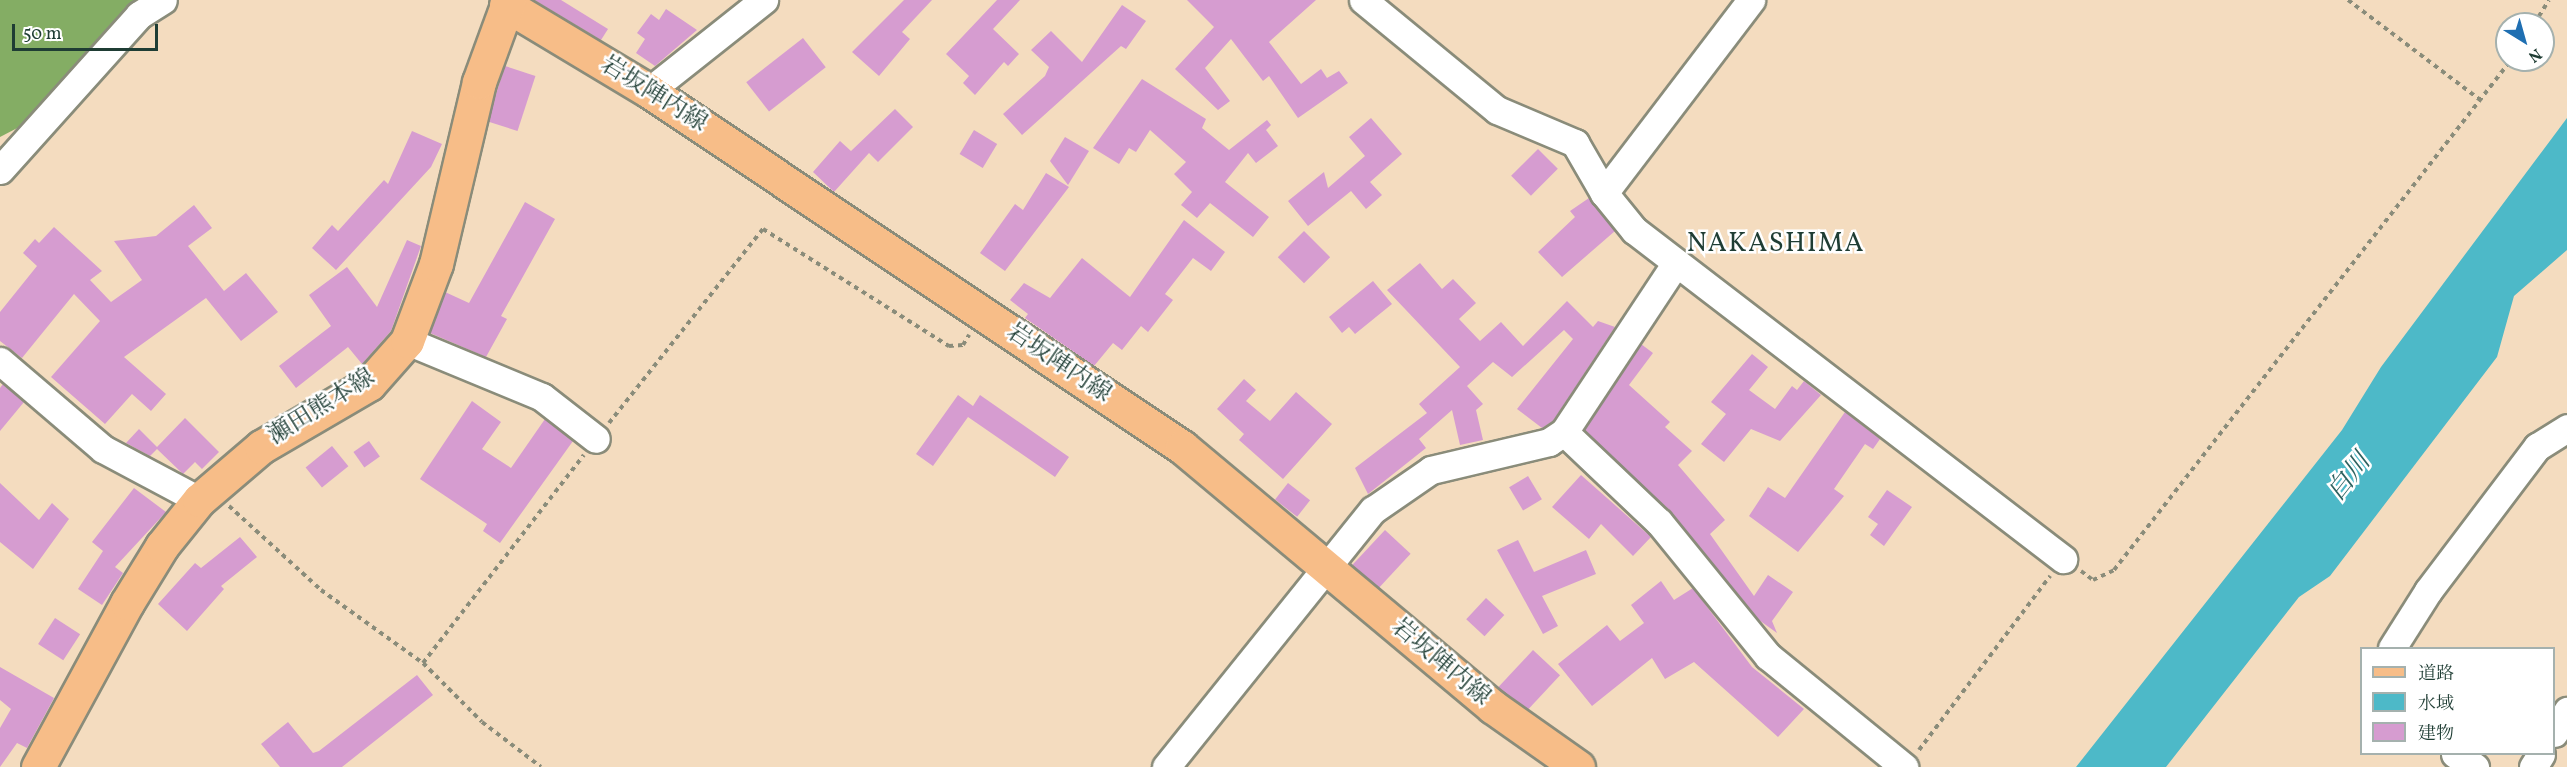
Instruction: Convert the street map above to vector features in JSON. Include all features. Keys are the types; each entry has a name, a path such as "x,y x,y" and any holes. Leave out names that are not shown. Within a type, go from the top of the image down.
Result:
{"main road":[{"name":"岩坂陣内線","path":"503,2 649,91 1182,447 1493,707 1578,767"},
{"name":"瀬田熊本線","path":"38,767 127,603 162,546 205,493 261,447 369,384 407,341 436,264 479,82 503,2"}],"street":[{"path":"0,170 139,15 163,0"},
{"path":"649,91 764,0"},
{"path":"1364,0 1497,110 1575,143 1604,193 1634,230 2063,559"},
{"path":"1604,193 1751,0"},
{"path":"1166,767 1325,566 1373,510 1431,470 1549,442 1564,432 1676,263"},
{"path":"407,341 542,396 596,439"},
{"path":"0,361 103,449 205,493"},
{"path":"2393,647 2428,591 2537,447 2567,428"},
{"path":"1564,432 1659,522 1768,656 1908,762"},
{"path":"2555,731 2567,711"},
{"path":"2458,755 2475,767"}],"path":[{"path":"2348,0 2483,102"},
{"path":"1908,762 2063,559 2093,580 2114,570 2483,102 2503,72"},
{"path":"423,663 596,439 763,229 949,346 963,345 983,314"},
{"path":"205,493 321,590 423,663 482,722 541,767"}],"green space":[{"path":"0,0 139,0 25,124 0,137"}],"water":[{"name":"白川","path":"2567,118 2567,250 2514,296 2497,357 2330,576 2299,597 2166,767 2076,767 2342,430 2381,367"}],"building":[{"path":"534,0 561,0 608,29 601,40"},
{"path":"904,0 932,0 902,32 910,39 879,76 852,52"},
{"path":"997,0 1020,0 993,29 1019,54 1008,66 1004,62 975,95 963,83 969,76 946,54"},
{"path":"1187,0 1316,0 1269,42 1301,84 1321,69 1327,78 1339,71 1348,83 1298,118 1269,76 1263,81 1231,39 1205,68 1230,101 1218,110 1175,69 1214,27"},
{"path":"1122,5 1146,21 1126,49 1121,46 1022,135 1003,114 1045,76 1049,67 1031,50 1051,31 1082,62"},
{"path":"666,9 697,30 655,66 636,53 645,39 637,33 651,14 659,20"},
{"path":"803,38 826,67 769,111 746,82"},
{"path":"505,66 535,76 518,131 487,121"},
{"path":"1142,79 1206,119 1202,128 1229,150 1267,120 1271,125 1266,130 1278,146 1256,163 1248,153 1225,182 1269,217 1253,237 1210,203 1197,218 1181,205 1192,192 1174,174 1186,162 1150,130 1136,152 1129,148 1119,164 1093,148"},
{"path":"895,109 913,127 878,162 869,153 834,192 813,172 840,141 851,151"},
{"path":"1371,118 1402,154 1370,182 1382,195 1366,209 1351,191 1308,226 1288,201 1324,172 1328,188 1365,156 1349,137"},
{"path":"974,130 997,144 983,168 960,154"},
{"path":"412,131 442,144 431,167 336,270 312,248 332,225 338,231 384,180 388,184"},
{"path":"1065,137 1089,151 1068,185 1050,161"},
{"path":"1538,149 1558,169 1531,196 1511,176"},
{"path":"1046,173 1069,187 1005,271 980,253 1015,204 1023,210"},
{"path":"1589,198 1615,231 1562,277 1538,252 1575,217 1570,211"},
{"path":"525,202 555,219 501,316 507,319 486,357 430,333 445,292 469,303"},
{"path":"194,205 212,228 188,246 224,291 246,273 278,312 241,341 206,298 124,357 166,394 151,411 132,394 105,424 51,377 100,321 74,294 22,358 0,341 0,312 37,266 23,253 35,239 39,243 54,227 102,271 90,280 111,302 142,280 114,241 156,236"},
{"path":"1184,220 1225,252 1211,271 1193,258 1165,294 1173,300 1148,332 1141,326 1122,350 1113,343 1094,366 1025,318 1028,314 1010,300 1024,283 1050,298 1082,258 1130,297"},
{"path":"1304,231 1330,257 1304,283 1278,257"},
{"path":"407,240 421,246 391,331 362,364 348,347 296,388 279,366 331,326 309,295 347,267 377,307"},
{"path":"1420,263 1442,289 1453,279 1476,303 1459,319 1480,341 1501,322 1523,346 1567,301 1593,327 1598,321 1615,327 1553,421 1542,428 1517,409 1573,339 1564,330 1512,377 1493,362 1467,386 1483,404 1476,410 1483,440 1460,445 1452,410 1419,439 1426,448 1368,494 1355,468 1427,413 1419,404 1460,367 1387,290"},
{"path":"1373,281 1392,304 1355,334 1349,327 1342,333 1329,317"},
{"path":"1641,344 1653,353 1629,385 1670,422 1665,427 1692,451 1678,465 1725,520 1710,534 1754,596 1768,575 1793,592 1772,621 1777,633 1759,620 1670,511 1584,430"},
{"path":"1752,354 1768,367 1749,390 1775,409 1792,386 1797,390 1804,381 1821,395 1780,441 1751,429 1724,462 1701,444 1726,414 1711,402"},
{"path":"1244,379 1256,390 1246,401 1270,421 1296,392 1332,424 1283,479 1239,440 1244,434 1217,409"},
{"path":"3,384 24,402 0,431 0,388"},
{"path":"958,395 973,406 980,395 1069,457 1055,477 968,417 933,466 916,454"},
{"path":"472,401 501,422 482,449 511,468 545,419 573,441 500,543 483,531 487,524 420,479"},
{"path":"1845,412 1880,439 1873,449 1865,444 1834,489 1844,496 1798,552 1749,516 1768,487 1785,498"},
{"path":"185,418 219,452 202,469 195,462 183,474 157,449 150,456 126,443 139,429 157,447"},
{"path":"369,441 380,457 364,467 353,452"},
{"path":"332,446 348,466 322,488 306,467"},
{"path":"1581,475 1651,537 1633,556 1601,524 1589,539 1552,507"},
{"path":"1528,476 1542,499 1523,510 1509,487"},
{"path":"0,483 39,520 52,503 69,519 33,569 0,542"},
{"path":"1288,483 1310,500 1297,517 1275,500"},
{"path":"134,488 166,512 115,567 123,573 102,605 78,589 103,551 92,542"},
{"path":"1887,490 1912,507 1884,546 1870,535 1878,524 1868,517"},
{"path":"1385,530 1411,554 1378,589 1352,565"},
{"path":"240,537 257,557 221,586 224,589 187,631 158,604 195,563 201,568"},
{"path":"1518,540 1534,572 1586,550 1596,574 1542,596 1558,626 1543,634 1497,550"},
{"path":"1661,581 1674,600 1693,588 1752,667 1804,709 1778,737 1694,662 1665,679 1652,658 1592,706 1558,664 1607,625 1620,641 1644,623 1631,605"},
{"path":"1486,598 1504,615 1485,636 1466,619"},
{"path":"55,618 80,634 63,660 38,644"},
{"path":"1533,650 1560,675 1525,713 1498,687"},
{"path":"0,667 54,698 27,748 17,743 0,767 0,728 11,709 0,700"},
{"path":"417,675 433,695 342,767 280,767 261,744 288,722 313,753 319,751"}],"district":[{"name":"NAKASHIMA","path":"1776,245"}]}
